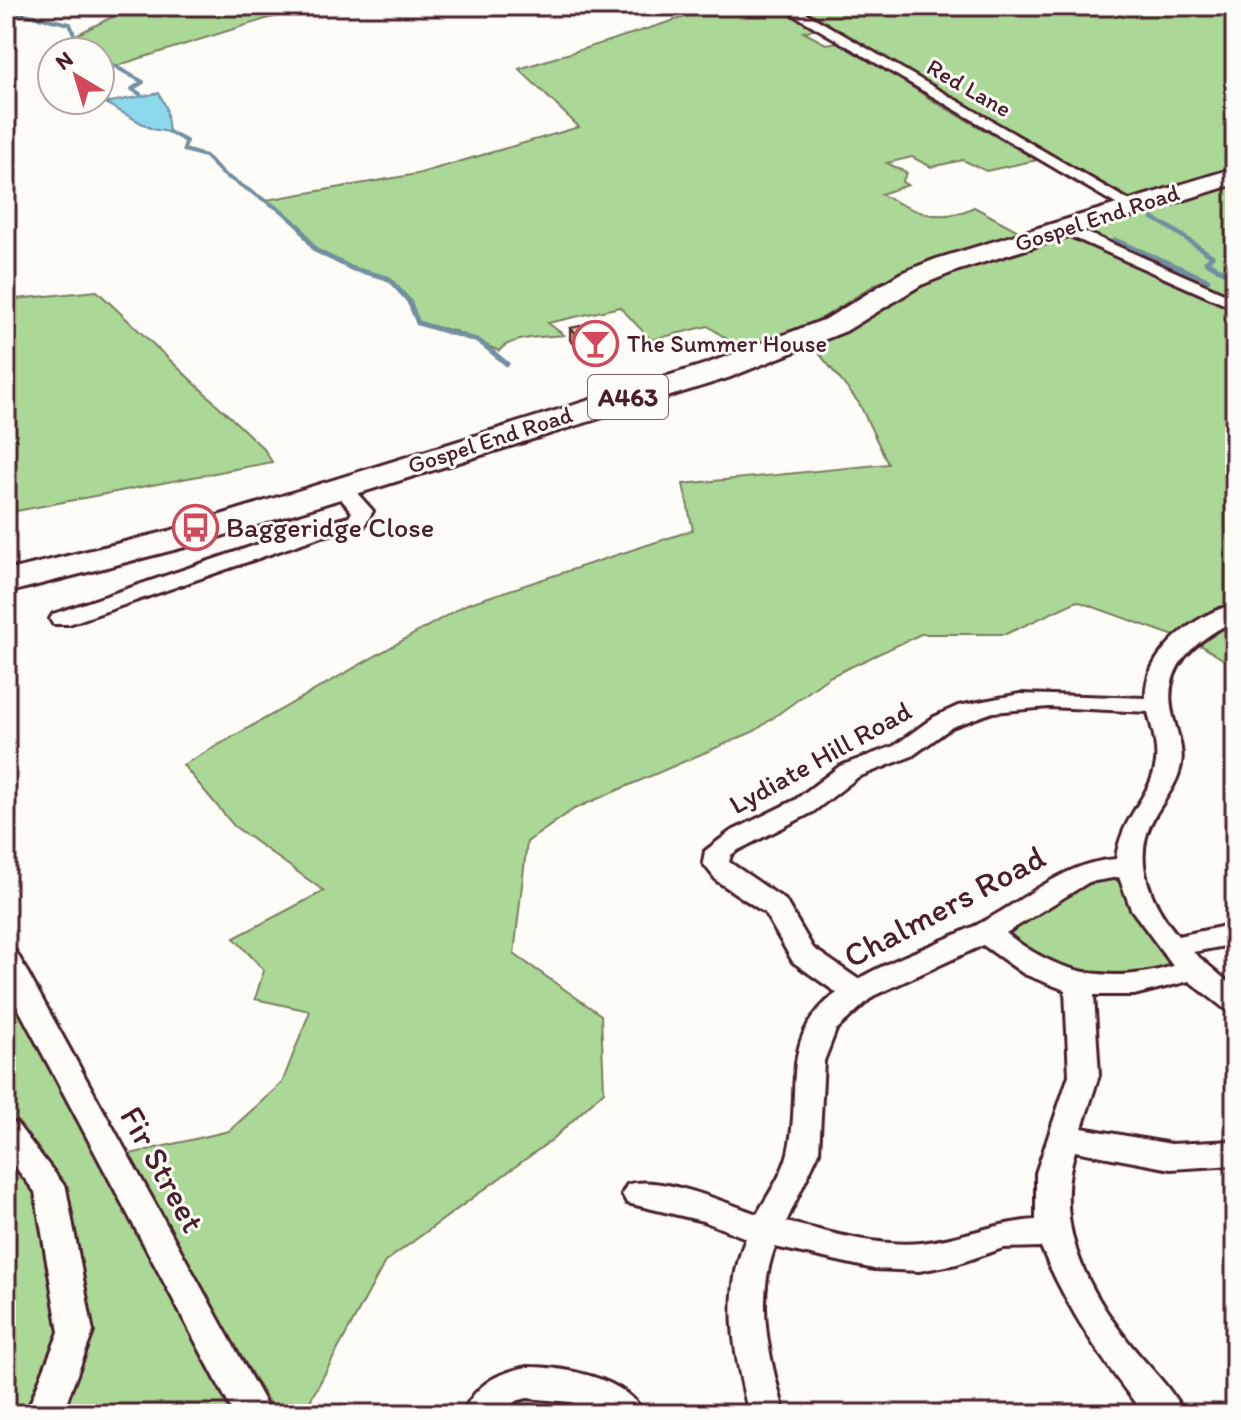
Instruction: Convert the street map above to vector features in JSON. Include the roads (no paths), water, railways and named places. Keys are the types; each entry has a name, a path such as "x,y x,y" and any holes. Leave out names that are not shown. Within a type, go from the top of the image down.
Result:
{"main road":[{"name":"Gospel End Road","path":"8,587 181,538 786,347 836,325 911,279 1235,176"}],"street":[{"name":"Red Lane","path":"785,6 1132,207"},
{"path":"1067,229 1235,304"},
{"path":"61,619 316,531 357,522 363,511 341,487"},
{"path":"1235,611 1180,644 1166,661 1159,684 1159,706 1169,734 1168,768 1132,837 1131,867 1141,908 1192,970 1235,1002"},
{"name":"Lydiate Hill Road","path":"858,993 803,955 775,907 726,875 716,863 718,851 736,837 806,805 842,775 870,761 900,752 942,723 963,714 1042,700 1159,706"},
{"name":"Chalmers Road","path":"767,1414 746,1334 748,1276 765,1231 801,1163 813,1043 832,1015 858,993 885,977 986,932 1080,876 1097,869 1131,867"},
{"path":"986,932 1015,958 1079,986 1118,987 1157,982 1192,970"},
{"path":"1173,947 1235,934"},
{"name":"Fir Street","path":"6,959 253,1414"},
{"path":"1079,986 1084,1075 1052,1173 1052,1233 1077,1292 1113,1349 1166,1414"},
{"path":"6,1133 50,1188 76,1332 44,1414"},
{"path":"1065,1136 1121,1152 1210,1158 1235,1153"},
{"path":"638,1194 706,1209 765,1231 874,1255 919,1257 957,1250 1003,1235 1052,1233"},
{"path":"480,1414 484,1403 498,1391 524,1380 558,1384 616,1405 626,1414"}],"water":[{"path":"159,93 166,107 169,132 152,129 116,109 116,101"}],"waterway":[{"path":"6,10 70,24 75,36"},
{"path":"116,67 143,82 132,89 140,94"},
{"path":"169,132 186,141 184,150 205,156 223,174 282,211 299,227"},
{"path":"1153,208 1144,213 1170,228"},
{"path":"299,227 315,250 353,269 388,278 409,301 418,323 479,341 507,364"},
{"path":"1170,228 1212,256 1206,262 1235,278"},
{"path":"1115,240 1208,280"}],"place":[{"name":"The Summer House","path":"596,344"},
{"name":"Baggeridge Close","path":"195,527"}]}
